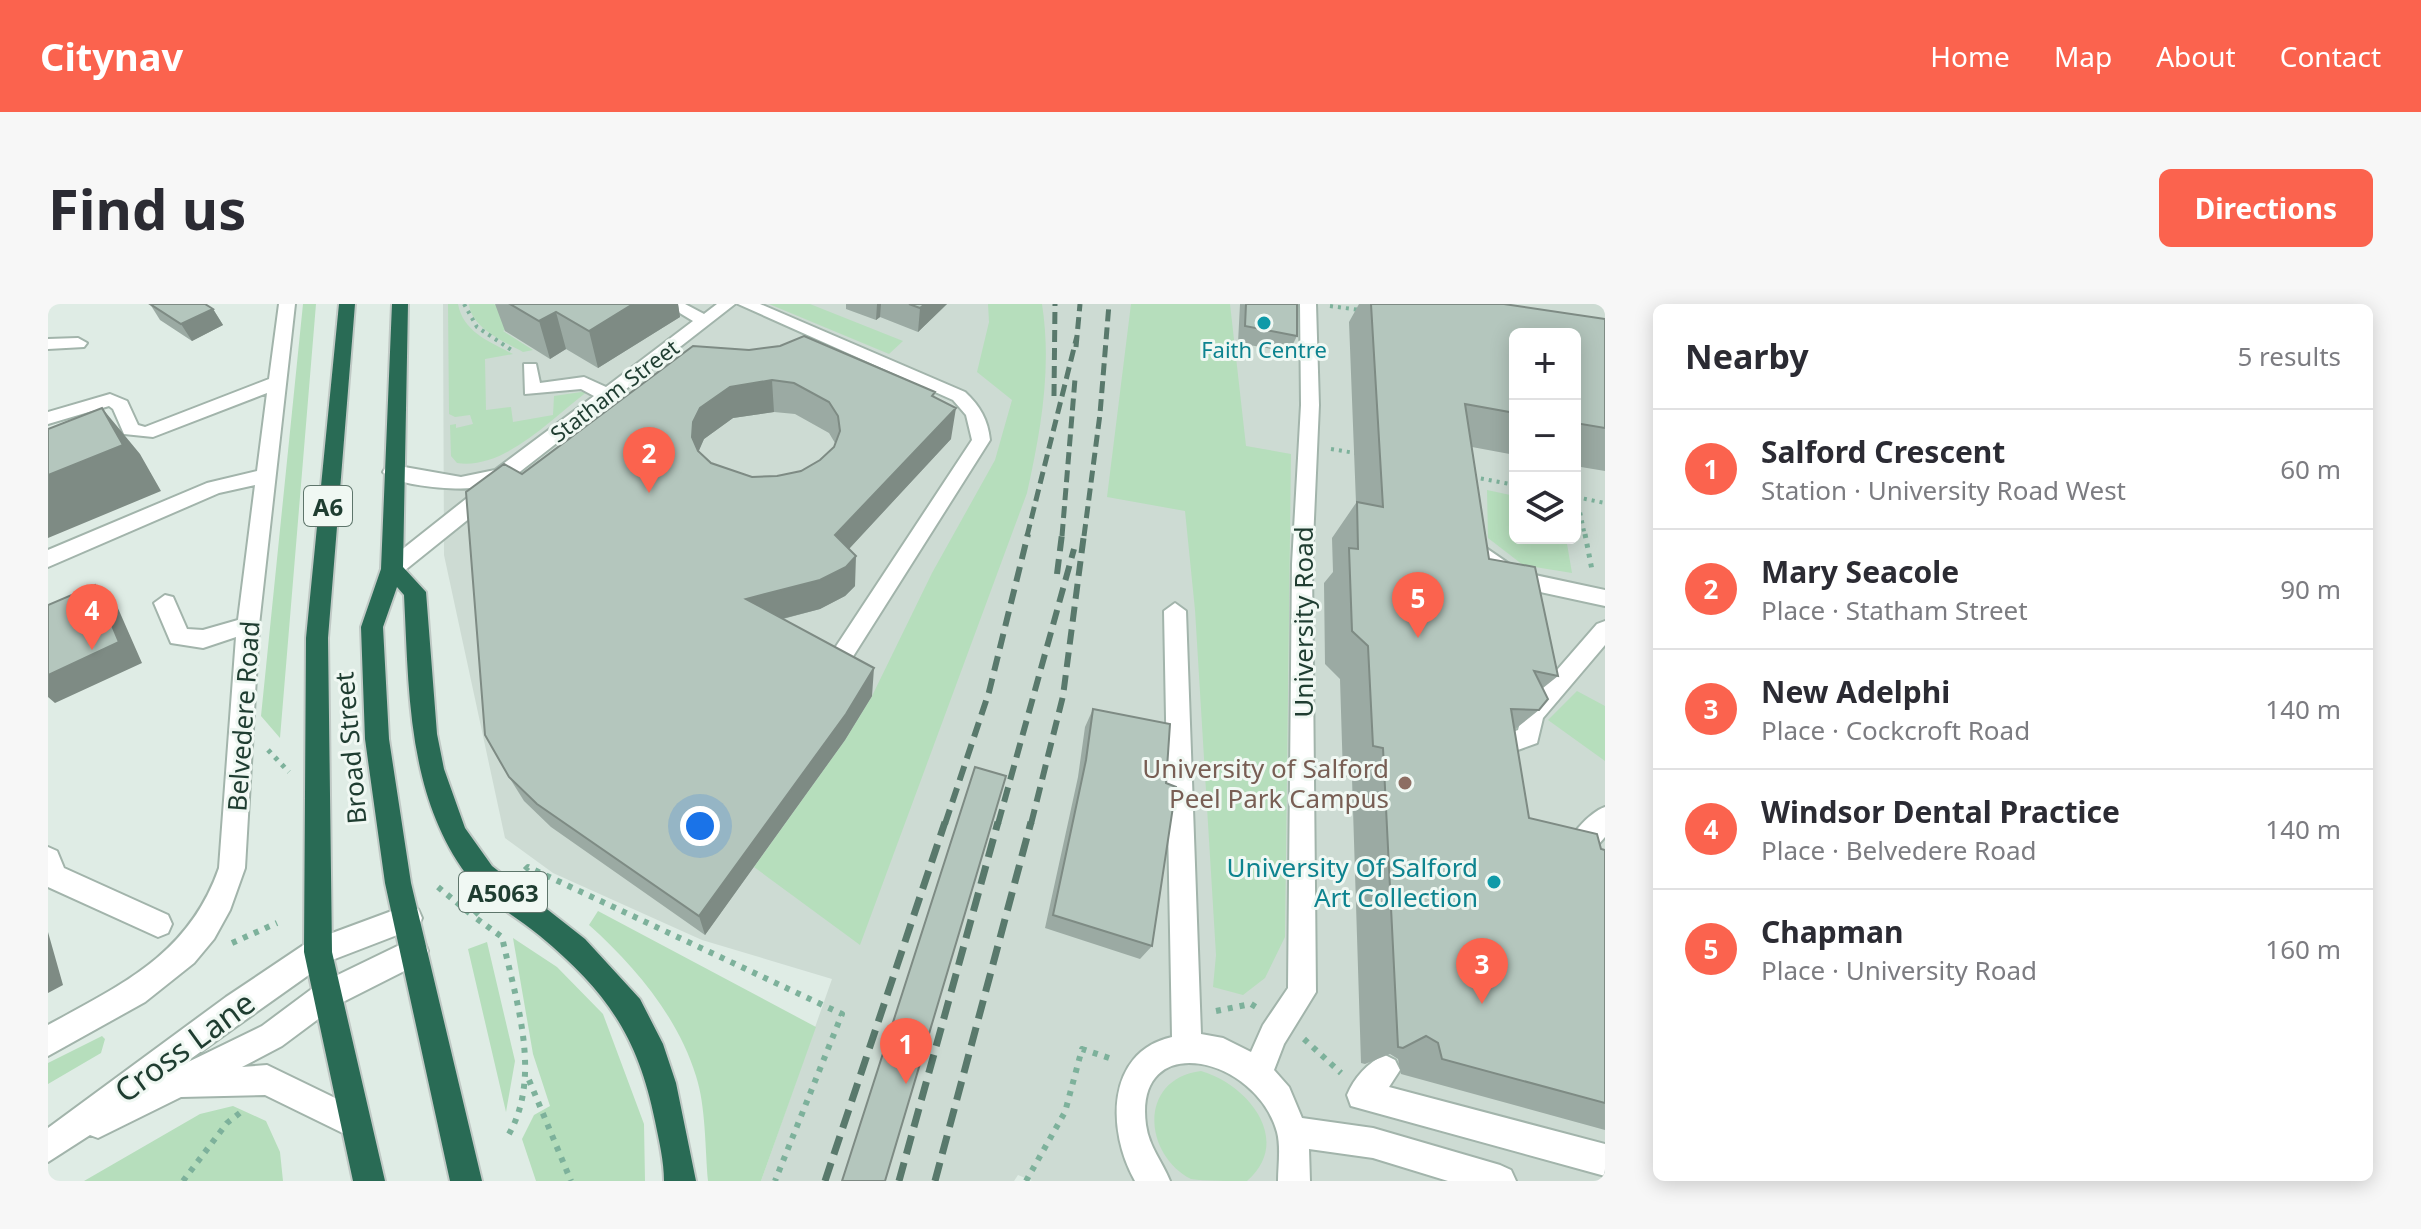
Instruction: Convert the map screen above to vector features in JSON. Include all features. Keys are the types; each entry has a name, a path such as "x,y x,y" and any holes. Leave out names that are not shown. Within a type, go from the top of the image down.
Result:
{"highway":[{"name":"Broad Street","path":"347,304 317,638 318,952 369,1181"},
{"name":"Broad Street","path":"400,304 392,569 372,627 377,739 395,865 465,1177"},
{"name":"A5063","path":"392,569 415,592 424,733 431,771 453,827 476,868 599,968 625,998 653,1052 680,1181"}],"street":[{"name":"Belvedere Road","path":"48,1041 166,972 185,956 212,920 232,868 248,625 287,304"},
{"path":"673,304 705,321"},
{"name":"Statham Street","path":"392,569 484,496 501,476 727,304"},
{"path":"746,304 959,396 975,409 979,421 981,440 839,660"},
{"name":"University Road","path":"1258,1073 1273,1035 1302,992 1302,564 1310,405 1308,304"},
{"path":"48,344 78,343"},
{"path":"530,368 531,390 584,383 607,395"},
{"path":"48,418 87,403 110,400 121,405 131,430 146,433 278,382"},
{"name":"Statham Street","path":"393,472 461,484 501,476"},
{"path":"48,559 214,488 268,475"},
{"path":"1467,542 1515,579 1601,598"},
{"path":"165,603 179,637 203,639 248,625"},
{"path":"1175,611 1187,1047"},
{"path":"1515,741 1529,736 1532,715 1605,630"},
{"path":"1567,864 1605,818"},
{"path":"51,868 158,924"},
{"name":"Cross Lane","path":"50,1145 236,1007 318,952 408,918"},
{"name":"Cross Lane","path":"50,1145 179,1085 272,1036 327,995 414,951"},
{"path":"1149,1180 1133,1139 1131,1100 1136,1083 1156,1058 1187,1047 1223,1052 1258,1073 1281,1100 1295,1132 1298,1157 1294,1181"},
{"path":"1385,1070 1362,1095 1605,1160"},
{"path":"179,1085 267,1080 355,1124"},
{"path":"1295,1132 1373,1143 1500,1181"}],"path":[{"path":"464,304 467,316 482,333 528,359 530,368"},
{"path":"1319,304 1364,311"},
{"path":"1307,444 1367,456"},
{"path":"1458,474 1509,484"},
{"path":"1581,498 1605,503"},
{"path":"1581,517 1601,598"},
{"path":"241,722 317,802"},
{"path":"438,887 473,916"},
{"path":"228,945 277,923"},
{"path":"775,1181 842,1014"},
{"path":"528,1079 571,1181"},
{"path":"183,1181 227,1123"}],"shaded area":[{"path":"443,304 1605,304 1605,1181 1032,1181 1018,1175 1014,1181 761,1181 832,979 702,940 553,873 505,838 444,555"}],"green space":[{"path":"303,304 316,304 280,738 261,716"},
{"path":"448,304 458,304 465,322 472,329 513,354 485,359 486,410 511,407 513,422 553,415 554,396 588,391 510,450 475,463 457,463 451,456 450,425 456,424 456,428 473,424 470,415 455,417 449,414"},
{"path":"469,304 494,304 520,321 503,331 533,350 523,352 490,333 476,320"},
{"path":"769,304 810,304 903,341 889,354"},
{"path":"988,304 1042,304 1045,375 1041,422 1032,469 1027,493 860,945 754,867 845,740 872,696 932,573 995,460 1012,400 977,372 989,322"},
{"path":"1131,304 1230,304 1246,446 1291,454 1285,937 1265,978 1243,995 1213,987 1216,955 1195,610 1185,511 1107,497"},
{"path":"1487,490 1509,495 1509,544 1567,544 1572,573 1523,565 1488,538"},
{"path":"1577,691 1605,706 1605,761 1548,720"},
{"path":"598,911 816,1027 761,1181 708,1181 702,1101 688,1054 653,993 589,925"},
{"path":"513,938 557,967 603,1014 644,1124 645,1181 536,1181 522,1139 534,1115 550,1106 533,1054"},
{"path":"487,942 515,1061 506,1112 468,949"},
{"path":"102,1036 105,1039 101,1053 48,1084 48,1063"},
{"path":"1201,1071 1234,1088 1259,1116 1265,1132 1266,1148 1260,1165 1247,1181 1191,1179 1175,1168 1163,1153 1156,1136 1154,1119 1157,1102 1166,1088 1181,1077"},
{"path":"233,1106 266,1121 280,1152 283,1181 84,1181 200,1114"}],"building":[{"path":"150,304 205,304 213,309 181,324"},
{"path":"510,304 633,304 589,331 556,312 539,321"},
{"path":"1246,304 1297,304 1297,336 1245,326"},
{"path":"1371,304 1504,304 1605,319 1605,428 1581,424 1581,328 1509,328 1509,412 1465,404 1489,559 1535,567 1558,676 1534,671 1548,699 1539,710 1511,709 1529,818 1597,834 1601,849 1605,850 1605,1103 1442,1059 1438,1043 1426,1036 1403,1048 1398,1047 1383,748 1373,746 1368,646 1352,631 1349,548 1358,549 1357,502 1383,507"},
{"path":"804,336 935,392 932,396 956,408 835,535 856,556 846,567 820,580 746,599 874,668 846,714 699,916 537,804 509,777 485,735 466,492 504,464 522,474 693,346 749,350 780,346","holes":["772,380 794,383 829,402 838,416 840,431 834,447 820,460 801,471 752,477 711,463 698,451 692,437 693,422 700,408 730,387"]},
{"path":"102,408 123,445 48,475 48,429"},
{"path":"95,585 119,642 48,675 48,605"},
{"path":"1093,709 1170,724 1166,783 1176,787 1152,946 1053,915 1086,760"},
{"path":"975,767 1006,776 885,1181 842,1181"}],"railway":[{"path":"1054,396 1055,304"},
{"path":"1076,347 1080,304"},
{"path":"1084,536 1100,414 1109,304"},
{"path":"1027,536 1077,336"},
{"path":"1062,536 1075,379"},
{"path":"945,824 989,692 1028,534"},
{"path":"1057,574 1062,534"},
{"path":"1031,824 1063,696 1084,534"},
{"path":"998,824 1074,549"},
{"path":"825,1181 945,822"},
{"path":"899,1181 998,822"},
{"path":"935,1181 1031,822"}],"place":[{"name":"Faith Centre","path":"1264,323"},
{"name":"Mary Seacole","path":"649,493"},
{"name":"Chapman","path":"1418,638"},
{"name":"Windsor Dental Practice","path":"92,650"},
{"name":"University of Salford Peel Park Campus","path":"1405,783"},
{"name":"University Of Salford Art Collection","path":"1494,882"},
{"name":"New Adelphi","path":"1482,1004"},
{"name":"Salford Crescent","path":"906,1084"}]}
